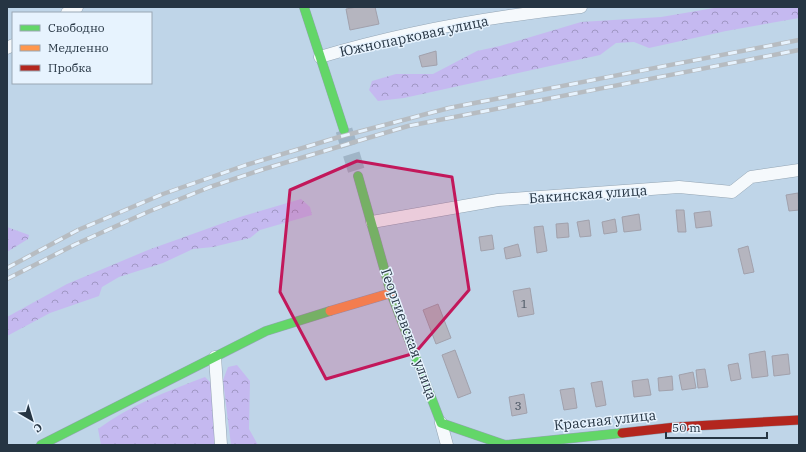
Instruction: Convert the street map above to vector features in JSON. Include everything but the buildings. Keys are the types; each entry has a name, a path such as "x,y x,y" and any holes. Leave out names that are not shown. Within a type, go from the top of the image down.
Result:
{"street":[{"path":"304,7 344,130"},
{"name":"Южнопарковая улица","path":"320,56 371,42 528,13 580,7"},
{"name":"Бакинская улица","path":"372,222 498,200 679,187 732,192 751,177 799,170"},
{"name":"Георгиевская улица","path":"358,176 391,293 441,423 447,445"},
{"path":"41,445 266,331 391,293"},
{"path":"215,357 221,445"},
{"name":"Красная улица","path":"441,423 494,444 505,445 676,427 799,420"}],"highlighted area":[{"path":"357,161 452,177 469,290 415,353 326,379 280,292 290,190"}],"green space":[{"path":"720,7 799,7 799,18 726,31 649,48 634,42 616,43 600,55 404,98 378,101 369,90 372,81 396,74 433,74 477,51 500,46 581,22 661,17"},
{"path":"301,199 310,207 312,215 260,230 250,238 213,247 193,249 163,263 119,277 102,287 99,296 50,313 7,336 7,317 67,284 148,250 240,217"},
{"path":"7,227 29,235 28,239 7,252"},
{"path":"237,365 250,381 249,429 258,445 231,445 223,380 228,367"},
{"path":"205,377 211,383 216,439 214,445 101,445 98,429 110,420 150,399"}],"tunnel":[{"path":"344,130 358,176"}],"railway":[{"path":"7,268 78,230 163,194 246,165 339,137 449,108 799,40"},
{"path":"7,279 76,244 150,211 210,187 264,169 408,126 799,50"}],"traffic: fast":[{"path":"304,7 344,130"},
{"path":"358,176 391,293 441,423 505,445 622,433"},
{"path":"41,445 266,331 330,311"}],"traffic: slow":[{"path":"330,311 391,293"}],"traffic: jam":[{"path":"622,433 676,427 799,420"}]}
